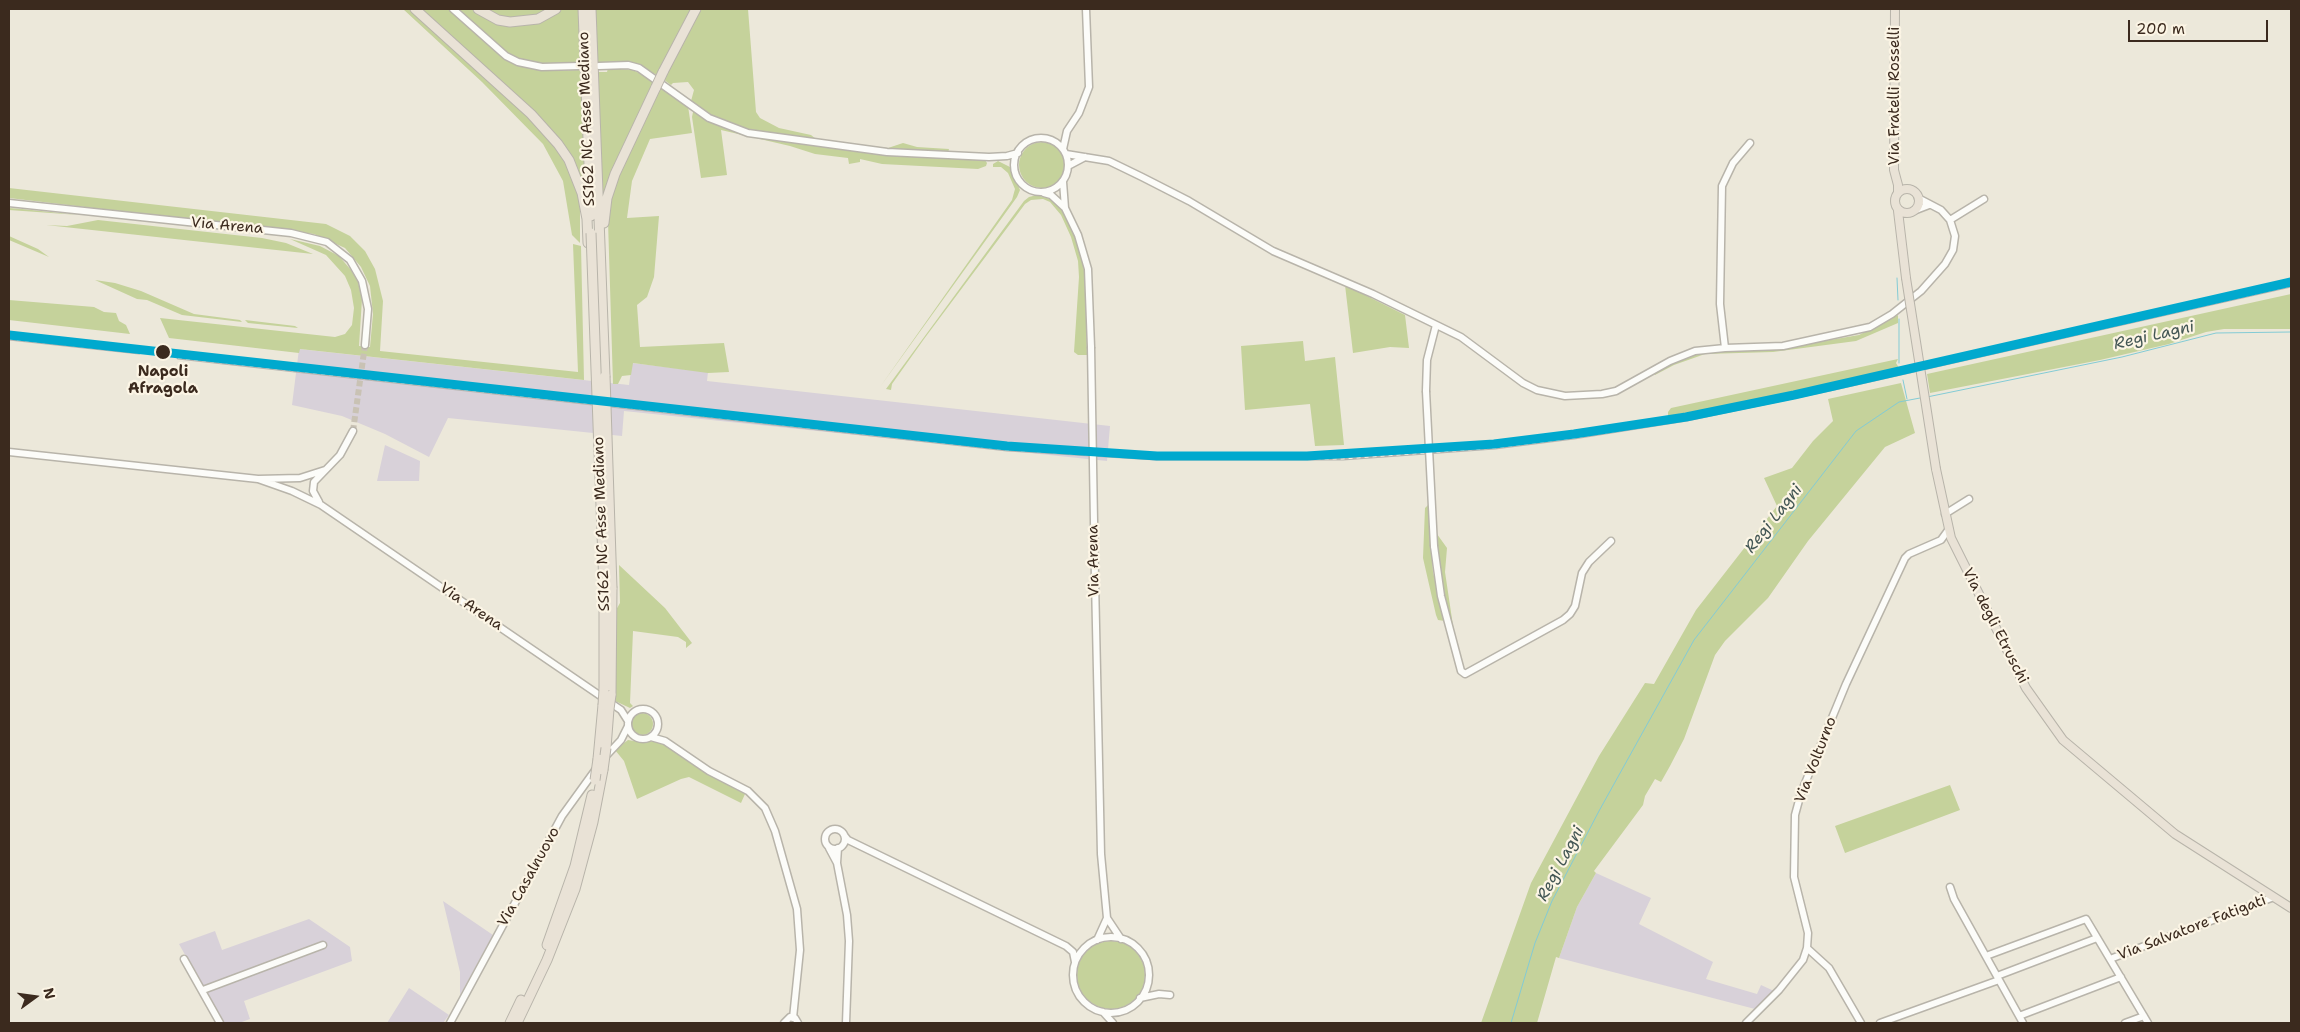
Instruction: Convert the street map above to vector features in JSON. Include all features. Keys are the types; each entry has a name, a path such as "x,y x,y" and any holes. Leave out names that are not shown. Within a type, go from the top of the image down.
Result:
{"highway":[{"path":"415,9 546,128 569,160 595,233"},
{"path":"478,9 498,20 510,22 538,19 556,9"},
{"name":"SS162 NC Asse Mediano","path":"517,1023 547,960 575,889 593,822 606,748 608,588 601,249 595,233 583,9"},
{"name":"SS162 NC Asse Mediano","path":"591,9 595,322 608,588"},
{"path":"595,233 615,174 656,86 696,9"},
{"name":"SS162 NC Asse Mediano","path":"510,1023 540,961 564,899 581,844 595,780 606,707"}],"main road":[{"name":"Via Fratelli Rosselli","path":"1895,9 1894,170 1901,191"},
{"path":"1901,191 1914,192 1918,198 1916,210 1902,212 1894,203 1901,191"},
{"name":"Via degli Etruschi","path":"1902,212 1900,223 1906,278 1936,469 1945,514 1946,537 1956,548 2026,688 2063,740 2174,834 2291,908"}],"street":[{"path":"453,9 506,56 518,62 542,67 580,66"},
{"path":"989,157 1006,161 1015,170 1023,185 1033,191 1043,192 1056,188 1062,182 1068,166 1064,151 1067,131 1079,113 1089,87 1086,9"},
{"path":"599,66 628,65 639,68 709,118 748,133 887,152 989,157 1007,156 1018,152 1032,140 1042,138 1052,140 1064,151 1109,161 1189,201 1273,251 1374,294 1436,325 1480,349 1523,383 1537,390 1565,396 1602,394 1616,390 1681,356 1695,352 1725,348 1783,346 1870,327 1892,314 1921,291 1945,264 1952,250 1955,236 1950,220 1941,210 1918,198"},
{"path":"1052,140 1067,131"},
{"path":"1725,348 1720,304 1722,186 1732,163 1750,142"},
{"path":"1015,170 1018,152"},
{"path":"1068,166 1085,156"},
{"name":"Via Arena","path":"1062,182 1065,208 1078,235 1088,269 1099,817 1107,918 1097,940"},
{"name":"Via Arena","path":"1043,192 1051,195 1065,208"},
{"path":"1950,220 1984,199"},
{"name":"Via Arena","path":"9,202 303,234 327,242 350,260 362,281 368,309 365,345"},
{"path":"1916,210 1931,205"},
{"path":"1436,325 1427,360 1426,391 1434,546 1441,596 1461,671 1465,674 1563,620 1570,614 1575,606 1582,573 1589,562 1611,542"},
{"name":"Via Arena","path":"322,505 314,496 312,486 340,455 353,430"},
{"name":"Via Arena","path":"9,452 258,480 300,478 325,470"},
{"name":"Via Arena","path":"258,480 292,491 322,505 621,710 628,724"},
{"path":"1945,514 1968,499"},
{"name":"Via Volturno","path":"1807,948 1808,933 1794,867 1795,815 1801,793 1846,684 1906,558 1909,554 1946,537"},
{"path":"621,710 644,708 652,712 658,721 657,728 651,736 644,739 636,737 621,740"},
{"path":"636,710 628,724 636,737"},
{"name":"Via Casalnuovo","path":"450,1023 562,816 612,748 621,740 628,724"},
{"path":"657,728 665,741"},
{"path":"651,736 665,741 709,771 748,791 765,808 775,831 795,897 800,950 793,1018"},
{"path":"845,1023 849,941 847,915 837,863 825,837 828,831 838,829 848,840 865,849 1066,946 1073,952 1075,962 1073,977 1076,991 1090,1006 1103,1012 1111,1013 1126,1009 1140,998 1159,994 1170,995"},
{"path":"837,863 844,836"},
{"path":"828,847 840,848 851,845 865,849"},
{"path":"1950,887 1954,900 2023,1023"},
{"name":"Via Salvatore Fatigati","path":"2110,960 2274,897"},
{"name":"Via Arena","path":"1107,918 1121,939"},
{"name":"Via Salvatore Fatigati","path":"1986,956 2084,919 2148,1023"},
{"path":"1075,962 1085,948 1097,940 1109,937 1121,939 1138,949 1147,966 1148,979 1140,998"},
{"name":"Via Salvatore Fatigati","path":"1880,1023 2097,938"},
{"path":"203,990 323,945"},
{"path":"1066,946 1085,948"},
{"path":"1746,1023 1779,990 1803,960 1807,948 1829,968 1861,1023"},
{"path":"184,959 220,1023"},
{"name":"Via Salvatore Fatigati","path":"2019,1016 2121,977"},
{"path":"1103,1012 1113,1023"},
{"path":"2125,1023 2144,1016"},
{"path":"784,1023 788,1018 793,1018"},
{"path":"793,1018 798,1023"}],"shaded area":[{"path":"299,349 629,385 632,363 708,372 707,381 1110,426 1107,461 624,411 622,436 448,418 429,457 385,434 342,416 292,405"},
{"path":"385,445 420,461 419,481 377,481"},
{"path":"1596,873 1651,898 1639,924 1713,962 1706,979 1757,994 1761,985 1774,991 1755,1009 1559,958 1577,907"},
{"path":"443,901 493,935 460,995 460,972"},
{"path":"309,919 350,947 352,961 244,1001 250,1019 239,1023 223,1023 179,944 215,931 222,950"},
{"path":"409,988 449,1015 443,1023 387,1023"}],"green space":[{"path":"403,9 412,9 540,125 569,168 580,206 580,243 572,235 563,181 543,144 482,82"},
{"path":"421,9 450,9 504,57 524,67 543,71 580,70 586,191 563,147"},
{"path":"458,9 474,9 507,24 521,25 539,22 553,16 561,9 579,9 581,64 542,65 520,60 507,53"},
{"path":"485,9 547,9 535,15 515,18 502,16"},
{"path":"595,9 692,9 657,75 638,65 598,63"},
{"path":"698,9 748,9 756,112 760,118 779,128 811,135 816,139 888,148 903,143 917,147 949,149 948,153 875,149 747,130 733,126 708,114 691,101 694,90 688,82 673,83 671,85 663,79"},
{"path":"608,68 633,70 654,81 617,159 602,206 598,72 607,72"},
{"path":"661,85 688,106 692,133 650,139 632,181 627,218 659,216 654,277 647,297 637,305 640,347 724,343 729,372 708,373 633,363 631,375 622,376 618,384 613,384 608,221 613,186"},
{"path":"695,111 719,126 768,139 889,154 985,160 987,163 986,166 978,169 882,164 860,159 860,162 849,164 848,158 815,154 790,146 721,130 727,175 701,178 692,117"},
{"path":"1042,142 1055,146 1061,152 1065,165 1061,178 1055,184 1042,188 1029,184 1023,178 1019,165 1023,152 1029,146"},
{"path":"998,161 1010,167 1020,190 1017,197 880,387 1012,200 1015,189 1008,173 1001,167 993,167 993,164"},
{"path":"9,188 326,224 350,236 365,251 375,269 383,301 380,351 578,372 573,244 581,246 584,380 300,349 299,353 169,338 160,318 335,337 345,334 352,325 354,308 351,290 345,276 326,255 290,239 320,246 339,256 351,270 358,282 362,299 359,346 370,347 373,314 370,286 361,267 345,248 314,234 9,198"},
{"path":"1037,195 1054,200 1060,206 1077,240 1083,262 1086,288 1087,355 1078,355 1074,352 1079,277 1078,261 1071,237 1061,215 1050,202 1043,199 1031,200 1025,204 924,339 892,384 891,390 886,389 1024,201 1029,197"},
{"path":"9,208 22,209 79,215 9,210"},
{"path":"98,220 262,238 286,243 313,254 46,225 67,226"},
{"path":"9,236 38,249 49,257 9,240"},
{"path":"95,280 115,283 141,291 194,314 240,320 242,322 182,315 147,300 137,299"},
{"path":"1345,285 1405,315 1409,348 1390,347 1353,353"},
{"path":"2291,294 2291,329 2224,329 2206,332 2169,344 2100,360 1930,393 1927,374"},
{"path":"9,300 94,307 104,312 116,313 119,321 126,325 130,334 9,320"},
{"path":"1898,315 1898,323 1856,341 1773,352 1705,354 1674,365 1655,375 1654,373 1670,364 1703,352 1772,350 1859,335"},
{"path":"245,320 295,326 298,328 248,323"},
{"path":"1303,341 1305,361 1335,357 1344,445 1315,446 1310,404 1245,410 1241,346"},
{"path":"1898,359 1896,363 1899,368 1756,400 1668,416 1671,408"},
{"path":"1901,383 1915,433 1885,447 1808,541 1768,598 1725,641 1715,655 1684,739 1670,766 1661,782 1655,779 1645,796 1643,805 1594,871 1596,873 1577,907 1559,958 1556,957 1537,1023 1481,1023 1531,883 1599,756 1645,683 1654,684 1696,610 1777,506 1764,478 1792,468 1813,441 1833,421 1828,399"},
{"path":"1428,505 1433,572 1445,621 1438,620 1436,615 1423,558 1425,508"},
{"path":"1437,534 1447,548 1445,572 1455,639 1440,575"},
{"path":"619,565 665,608 692,643 686,648 686,642 678,637 633,631 630,703 633,706 630,708 613,700 616,610 620,603"},
{"path":"642,713 650,716 653,724 650,732 642,735 634,732 631,724 634,716"},
{"path":"628,740 640,742 660,741 706,773 745,794 741,803 689,777 637,799 624,761 615,750"},
{"path":"1950,785 1960,810 1845,853 1835,826"},
{"path":"1111,941 1124,944 1135,951 1142,962 1145,975 1142,988 1135,999 1124,1006 1111,1009 1098,1006 1087,999 1080,988 1077,975 1080,962 1087,951 1098,944"}],"waterway":[{"path":"1897,278 1898,300"},
{"path":"1899,319 1899,363"},
{"name":"Regi Lagni","path":"1927,397 2122,357 2216,333 2291,332"},
{"path":"1903,380 1907,399"},
{"name":"Regi Lagni","path":"1511,1023 1535,943 1552,901 1599,811 1694,640 1856,431 1899,402 1920,398"}],"tunnel":[{"path":"353,431 365,345"}],"railway":[{"path":"178,358 1007,450 1156,459 1343,459 1495,448 1574,438 1687,420 1830,390 2291,286"},
{"path":"9,339 139,353"}],"transit line":[{"path":"9,335 1007,446 1157,456 1307,456 1494,444 1686,417 1794,395 2291,282"}],"place":[{"name":"Napoli Afragola","path":"163,352"}]}
